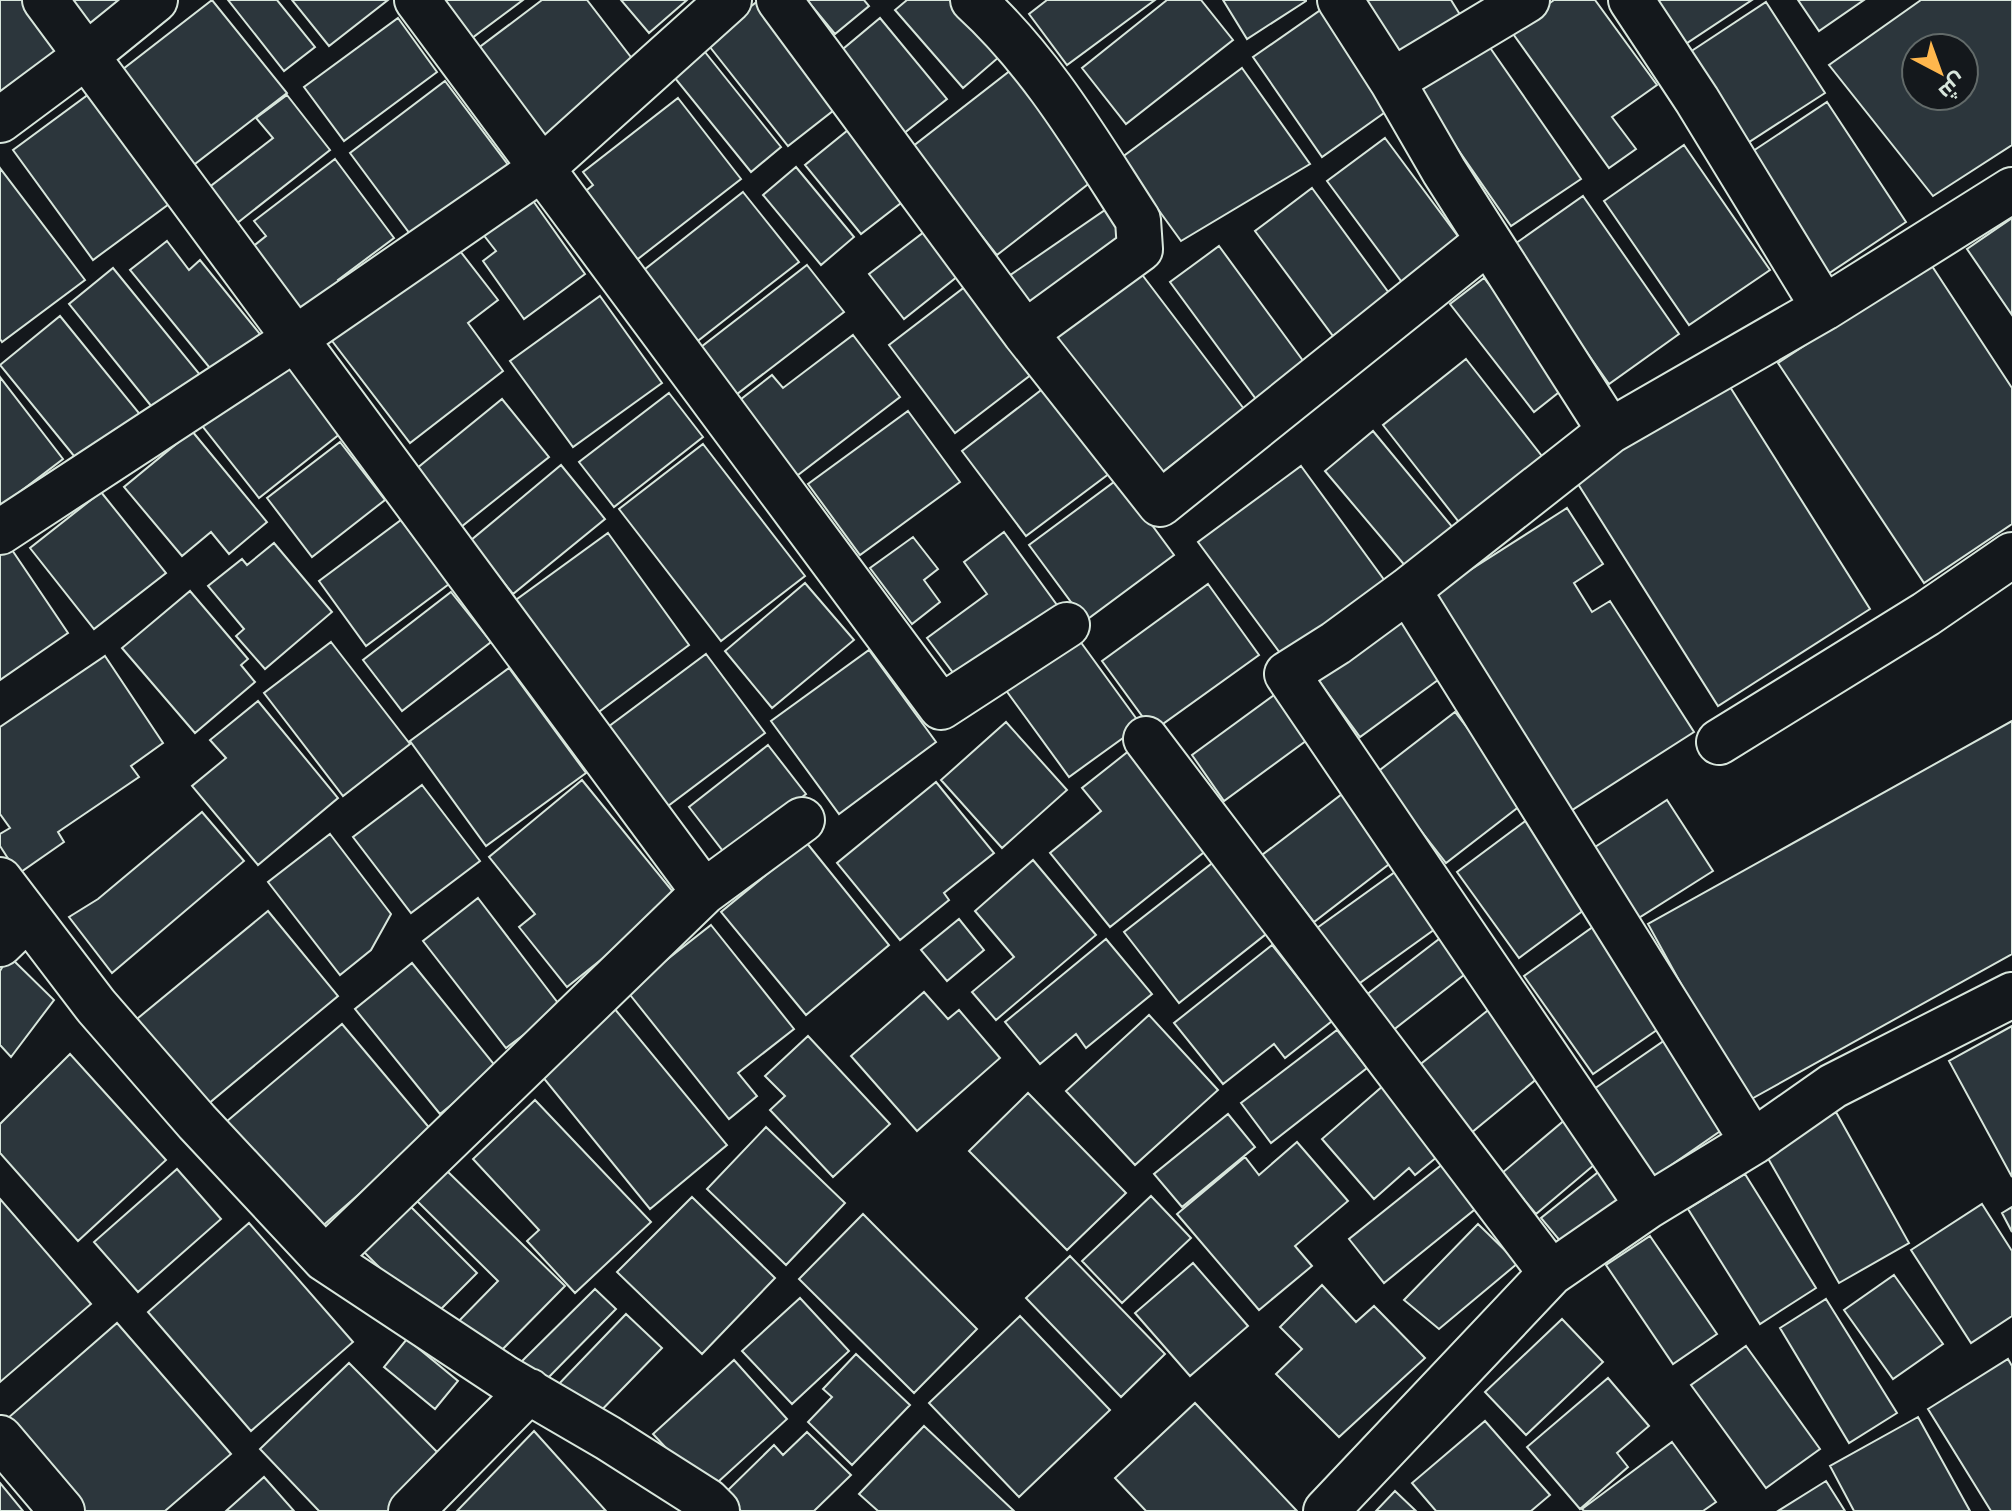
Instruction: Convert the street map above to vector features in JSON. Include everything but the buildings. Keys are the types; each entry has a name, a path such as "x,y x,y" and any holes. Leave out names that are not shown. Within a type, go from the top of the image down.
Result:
{"street":[{"path":"45,0 704,892"},
{"path":"0,120 155,0"},
{"path":"417,0 941,707 1067,625"},
{"path":"0,532 296,338 541,169 729,0"},
{"path":"779,0 1025,333 1160,504 1488,241"},
{"path":"973,0 1037,67 1138,220 1140,249 1025,333"},
{"path":"1340,0 1488,241 1610,431"},
{"path":"1392,81 1527,0"},
{"path":"1631,0 1697,100 1824,308"},
{"path":"1648,1206 1287,674 1336,643 1408,590 1610,431 1824,308 2012,190"},
{"path":"1719,742 1926,614 2012,555"},
{"path":"1408,590 1753,1142"},
{"path":"1146,739 1551,1273"},
{"path":"325,1259 704,892 802,820"},
{"path":"0,880 13,931 96,1006 325,1259 529,1391 608,1438 707,1508"},
{"path":"1326,1511 1551,1273 1648,1206 1753,1142 1833,1086 2012,995"},
{"path":"411,1511 529,1391"},
{"path":"0,1438 62,1511"}]}
